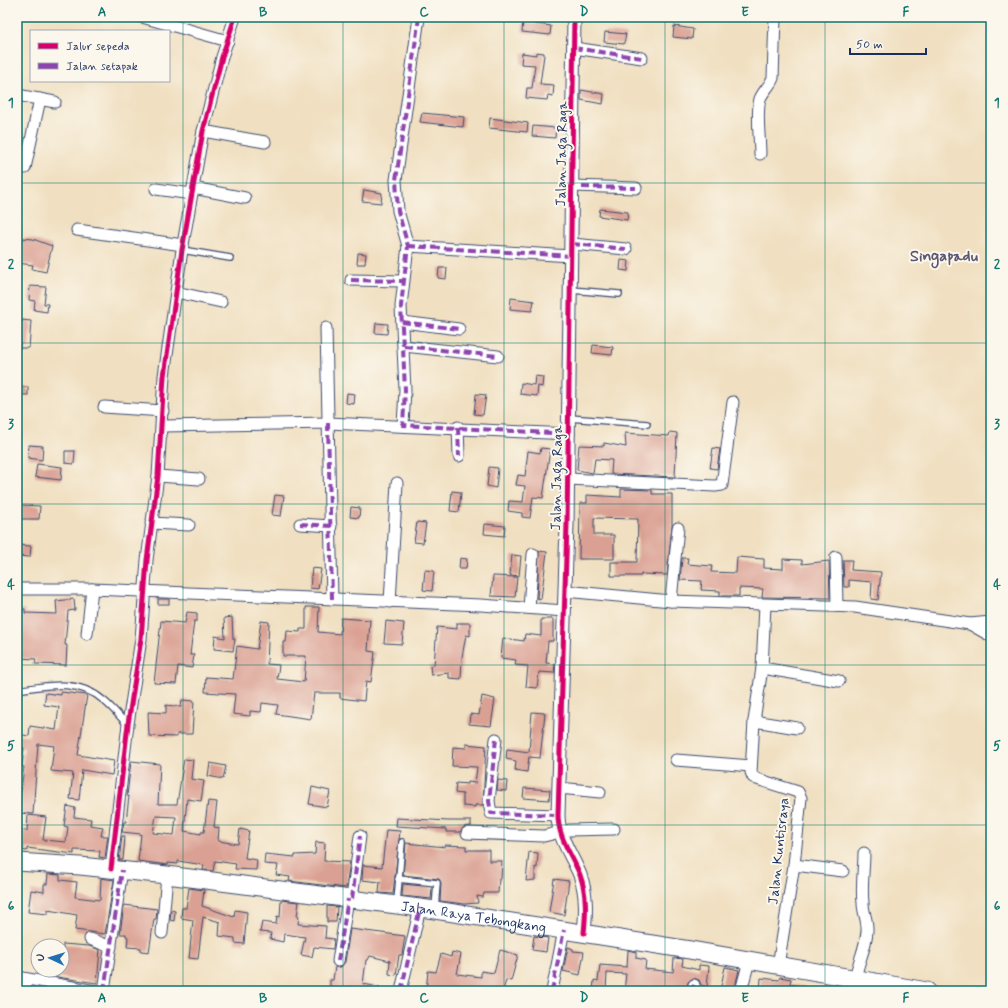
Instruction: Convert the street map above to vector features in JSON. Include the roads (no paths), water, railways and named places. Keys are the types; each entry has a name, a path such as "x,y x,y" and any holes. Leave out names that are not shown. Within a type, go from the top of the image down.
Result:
{"main road":[{"name":"Jalan Raya Tebongkang","path":"17,863 116,869 428,909 584,933 855,979 883,987 927,991"}],"street":[{"path":"142,17 228,41"},
{"path":"104,991 110,947 128,724 141,639 151,524 158,476 164,376 192,191 203,131 235,17"},
{"path":"403,425 405,390 402,322 403,282 408,246 397,207 396,180 419,17"},
{"name":"Jalan Jaga Raga","path":"574,17 570,418 559,823 584,886 586,915 584,933"},
{"path":"760,154 760,103 763,93 770,86 772,78 775,17"},
{"path":"574,48 642,58"},
{"path":"17,95 55,102"},
{"path":"24,168 40,99"},
{"path":"203,131 265,142"},
{"path":"573,186 636,188"},
{"path":"156,189 192,191 245,198"},
{"path":"77,230 183,248"},
{"path":"408,246 572,250 626,249"},
{"path":"351,280 403,282"},
{"path":"176,292 221,302"},
{"path":"402,322 459,329"},
{"path":"326,328 332,599"},
{"path":"404,346 498,356"},
{"path":"568,479 715,486 722,484 733,402"},
{"path":"104,407 163,411"},
{"path":"162,426 328,422 458,427 569,434"},
{"path":"458,427 459,456"},
{"path":"158,476 199,478"},
{"path":"390,602 397,483"},
{"path":"151,524 189,525"},
{"path":"300,524 331,526"},
{"path":"671,602 678,528"},
{"path":"529,608 533,554"},
{"path":"836,557 837,606"},
{"path":"17,589 145,591 529,608 565,611"},
{"path":"87,634 92,589"},
{"path":"565,591 671,602 837,606 970,624 991,622"},
{"path":"676,760 751,766 754,722 762,668 765,605"},
{"path":"970,624 991,636"},
{"path":"762,668 839,681"},
{"path":"754,722 797,728"},
{"path":"496,739 489,802 491,813 614,829"},
{"name":"Jalan Kuntisraya","path":"751,766 753,777 795,791 800,795 794,865 778,966"},
{"path":"559,788 600,792"},
{"path":"467,832 544,836 559,823"},
{"path":"338,961 360,836"},
{"path":"855,979 857,966 864,952 867,930 867,918 862,903 864,853"},
{"path":"794,865 843,871"},
{"path":"162,933 167,875"},
{"path":"400,991 428,909"},
{"path":"552,991 564,930"},
{"path":"90,939 110,947"},
{"path":"741,991 749,961"},
{"path":"22,978 45,987 96,991"},
{"path":"22,978 25,991"}],"lane":[{"path":"183,248 230,258"},
{"path":"571,290 619,294"},
{"path":"570,418 647,424"},
{"path":"17,690 56,684 74,686 102,699 128,724"},
{"path":"396,905 402,842"},
{"path":"398,879 437,883 428,909"}],"district":[{"name":"Singapadu","path":"944,255"}]}
